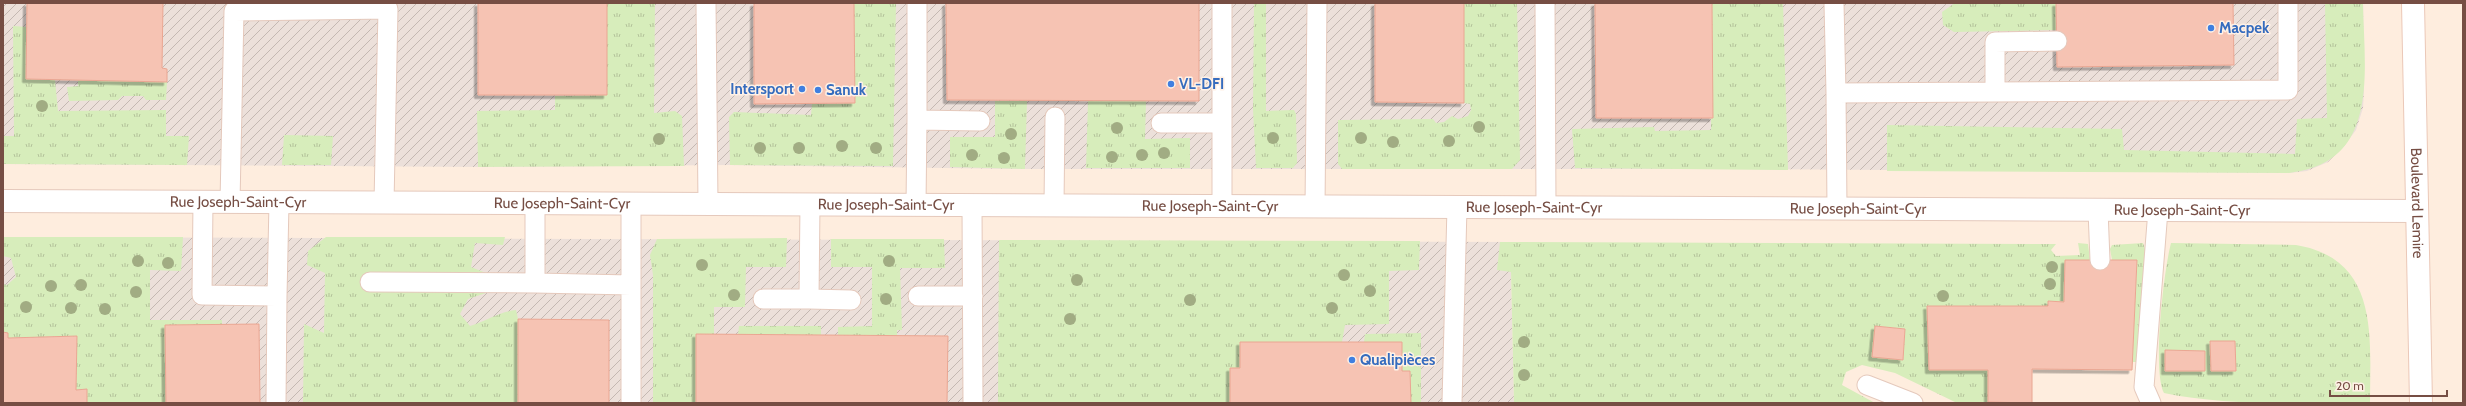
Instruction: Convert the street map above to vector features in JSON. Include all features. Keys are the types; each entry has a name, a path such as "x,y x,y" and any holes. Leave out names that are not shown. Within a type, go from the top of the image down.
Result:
{"street":[{"name":"Boulevard Lemire","path":"2413,3 2421,403"},
{"name":"Rue Joseph-Saint-Cyr","path":"3,201 2417,211"}],"lane":[{"path":"706,3 708,204"},
{"path":"916,205 917,3"},
{"path":"1222,3 1222,206"},
{"path":"1315,207 1317,3"},
{"path":"1545,3 1546,207"},
{"path":"1834,3 1836,209"},
{"path":"1836,93 2288,90 2288,3"},
{"path":"230,202 234,11 390,6 384,202"},
{"path":"1995,92 1995,42 2056,40"},
{"path":"1054,206 1055,117"},
{"path":"917,120 980,121"},
{"path":"1161,123 1222,124"},
{"path":"203,202 202,295 277,296"},
{"path":"276,403 279,202"},
{"path":"535,204 535,283"},
{"path":"631,204 631,403"},
{"path":"809,299 810,204"},
{"path":"972,205 973,403"},
{"path":"1452,403 1456,207"},
{"path":"2098,210 2100,260"},
{"path":"2145,402 2144,387 2158,210"},
{"path":"370,282 631,285"},
{"path":"918,296 973,296"},
{"path":"762,299 851,300"},
{"path":"1867,385 1913,403"}],"shaded area":[{"path":"3,3 2363,3 2364,91 2363,108 2356,130 2344,146 2328,162 2307,171 2289,173 1756,169 1025,169 730,165 478,167 3,164"},
{"path":"3,237 1513,242 1511,272 1514,403 3,403"}],"green space":[{"path":"607,3 655,3 654,113 675,111 682,116 684,166 478,167 477,111 555,110 555,96 606,95"},
{"path":"854,3 896,3 893,166 730,165 729,117 734,112 811,115 812,104 855,103"},
{"path":"1254,3 1266,3 1266,111 1294,110 1296,114 1297,163 1293,168 1256,168 1253,109"},
{"path":"1464,3 1517,3 1520,160 1512,169 1342,169 1338,164 1338,120 1433,119 1436,123 1444,122 1452,116 1458,119 1468,116 1471,110 1470,104 1464,103"},
{"path":"1712,3 1783,3 1788,170 1575,168 1572,129 1654,127 1655,131 1711,130"},
{"path":"1955,3 2056,3 2056,30 1954,32 1943,25 1942,12"},
{"path":"2325,3 2363,3 2365,57 2361,110 2353,133 2340,152 2319,166 2289,173 1887,171 1887,125 2122,129 2124,150 2295,154 2297,119 2327,118"},
{"path":"13,26 27,27 26,79 55,80 58,111 166,110 166,136 189,136 187,165 3,164 3,136 14,136"},
{"path":"78,80 167,82 166,100 146,100 143,96 122,96 118,100 69,101 67,87 78,86"},
{"path":"995,101 1027,101 1025,169 950,167 950,137 995,137"},
{"path":"1088,101 1146,101 1145,139 1190,138 1190,168 1086,168"},
{"path":"284,135 333,136 331,165 282,165"},
{"path":"3,237 183,237 181,271 150,270 150,320 222,320 222,325 165,325 166,403 87,403 87,389 76,390 77,336 8,338 8,333 3,332 3,284 7,285 16,277 11,258 3,256"},
{"path":"326,237 505,237 503,245 475,243 471,267 486,273 486,293 468,299 460,314 470,326 516,310 518,319 518,403 303,403 304,324 324,333 325,273 307,265 308,251"},
{"path":"787,238 786,267 746,267 745,307 714,307 714,335 696,335 696,403 653,403 653,275 650,255 657,239"},
{"path":"831,239 944,239 945,268 900,268 902,330 897,330 897,336 838,335 838,327 872,326 872,267 831,267"},
{"path":"999,240 1420,241 1419,270 1389,271 1389,324 1345,325 1342,342 1241,342 1240,368 1230,368 1230,403 998,403"},
{"path":"1500,242 2056,244 2051,250 2056,256 2080,255 2078,243 2088,244 2090,260 2065,260 2064,302 2048,301 2048,306 1927,306 1929,370 1988,370 1988,402 2004,401 2004,403 1957,403 1895,373 1862,365 1846,372 1842,385 1875,403 1514,403 1511,272 1497,270","holes":["1876,326 1905,329 1903,360"]},
{"path":"2143,243 2146,252 2138,362 2132,362 2137,261 2112,260 2110,249 2112,245"},
{"path":"2171,243 2296,245 2323,253 2343,266 2356,284 2364,304 2369,328 2370,403 2238,402 2164,393 2159,364 2159,343 2160,320","holes":["2210,341 2235,341 2236,371 2211,371","2165,350 2205,351 2205,371 2165,371"]},
{"path":"739,326 821,326 821,335 738,335"},
{"path":"1421,333 1421,402 1411,402 1410,372 1402,371 1402,342 1364,342 1365,334"}],"building":[{"path":"27,3 163,3 162,68 167,69 167,82 26,79"},
{"path":"478,3 607,3 607,95 478,95"},
{"path":"754,3 854,3 855,103 754,104"},
{"path":"946,3 1199,3 1199,101 947,100"},
{"path":"1375,3 1464,3 1464,103 1375,102"},
{"path":"1595,3 1712,3 1713,118 1596,118"},
{"path":"2056,3 2233,3 2234,65 2057,67"},
{"path":"2065,260 2137,260 2132,370 2032,369 2032,403 1988,402 1988,370 1929,370 1927,306 2048,306 2048,301 2064,302"},
{"path":"518,319 609,320 609,403 518,403"},
{"path":"259,324 260,403 166,403 165,325"},
{"path":"1875,326 1905,329 1903,360 1872,357"},
{"path":"3,332 8,333 8,338 77,336 76,390 87,389 87,403 3,403"},
{"path":"696,334 948,336 947,403 696,403"},
{"path":"2210,341 2235,341 2236,371 2211,371"},
{"path":"1240,342 1402,342 1402,371 1410,371 1411,403 1230,403 1230,368 1240,368"},
{"path":"2165,350 2205,351 2205,371 2165,371"}],"place":[{"name":"Macpek","path":"2211,28"},
{"name":"VL-DFI","path":"1171,84"},
{"name":"Intersport","path":"802,89"},
{"name":"Sanuk","path":"818,90"},
{"name":"Qualipièces","path":"1352,360"}]}
